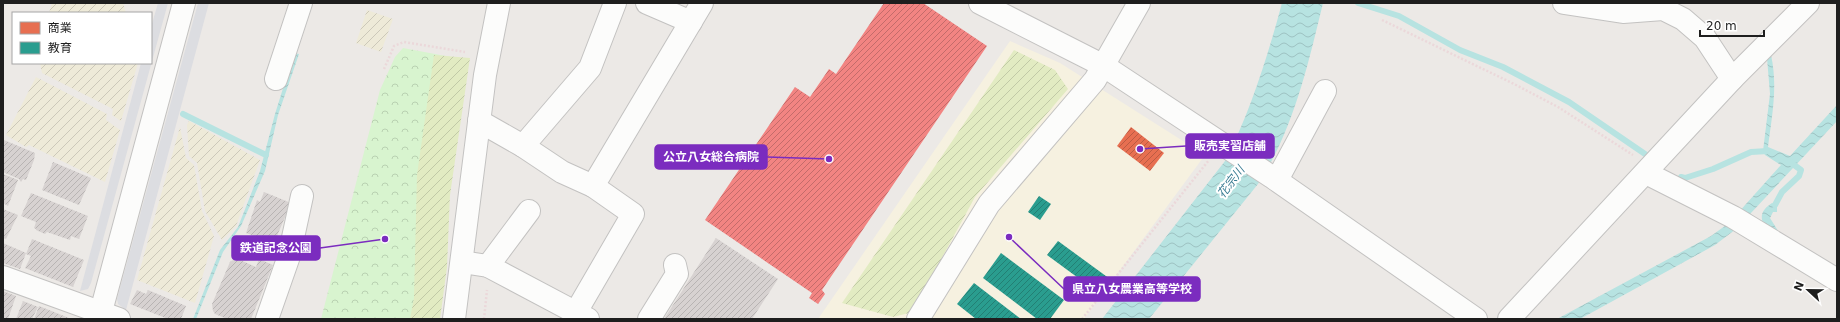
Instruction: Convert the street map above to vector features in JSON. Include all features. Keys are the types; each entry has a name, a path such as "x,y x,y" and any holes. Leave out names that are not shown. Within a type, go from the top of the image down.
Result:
{"street":[{"path":"3,277 106,317 184,3"},
{"path":"276,79 301,3"},
{"path":"454,319 485,75 499,3"},
{"path":"523,146 590,68 615,3"},
{"path":"648,3 691,22"},
{"path":"593,186 702,3"},
{"path":"980,3 1104,66 1220,151 1274,178 1476,319"},
{"path":"918,319 989,204 1096,80 1139,3"},
{"path":"1564,3 1624,12 1663,9 1683,19 1705,38 1732,79"},
{"path":"1509,319 1732,79 1808,3"},
{"path":"1274,178 1325,91"},
{"path":"462,262 488,266 582,315 633,214 593,186 562,172 523,146 479,121"},
{"path":"1649,170 1739,220 1837,280"},
{"path":"267,319 289,256 302,196"},
{"path":"488,266 529,210"},
{"path":"649,319 677,274 676,265"}],"path":[{"path":"1382,20 1558,107 1649,170"},
{"path":"384,69 394,46 404,42 465,52"},
{"path":"1082,319 1220,151"},
{"path":"484,319 488,266"}],"shaded area":[{"path":"52,3 123,3 126,12 49,12"},
{"path":"158,3 168,3 152,61 152,24"},
{"path":"198,3 209,3 126,310 118,304 117,299"},
{"path":"367,10 393,19 381,52 356,43"},
{"path":"1010,41 1060,63 1205,155 1084,319 818,319"},
{"path":"40,64 138,64 121,121 112,115 113,109 42,73"},
{"path":"141,64 151,64 91,283 88,289 80,291"},
{"path":"36,77 107,114 106,120 120,130 105,182 29,145 26,147 6,135"},
{"path":"189,121 260,160 236,226 222,240 205,211 197,163 189,156 187,125"},
{"path":"180,127 186,158 194,165 202,211 214,236 195,303 137,280"}],"green space":[{"path":"403,48 451,57 433,183 421,319 321,319 380,90 395,57"},
{"path":"1014,50 1055,70 1068,89 975,197 926,287 909,313 893,317 842,303"},
{"path":"434,55 470,58 450,195 447,267 440,319 410,319 414,298 417,175"}],"water":[{"name":"花宗川","path":"1282,3 1323,3 1298,97 1281,142 1270,164 1258,184 1149,319 1102,319 1225,161 1258,84"},
{"path":"294,53 299,54 278,115 265,171 241,226 223,252 196,319 193,319 220,250 238,227 260,171 275,114"},
{"path":"1771,55 1774,90 1773,112 1768,147 1790,156 1837,105 1837,121 1736,229 1715,245 1580,319 1557,319 1711,236 1729,223 1781,165 1765,155 1763,151 1770,94 1767,58"},
{"path":"1772,203 1777,205 1777,212 1773,212 1770,218 1780,234 1765,228 1762,221 1763,212"}],"building: 商業":[{"path":"1131,127 1164,153 1150,171 1117,146"}],"building: 教育":[{"path":"1039,196 1051,204 1040,220 1028,212"},
{"path":"1058,241 1110,279 1100,294 1047,255"},
{"path":"1001,253 1064,300 1050,319 1037,319 983,278"},
{"path":"974,283 1021,319 976,319 957,304"}],"building: 医療":[{"path":"884,3 923,3 987,46 822,290 825,294 818,304 809,298 812,293 705,220 795,87 810,97 829,69 836,74"}],"building: その他":[{"path":"4,140 35,153 34,160 26,180 23,179 21,182 19,179 3,172"},
{"path":"53,162 91,178 79,205 42,190"},
{"path":"3,174 18,180 8,206 3,203"},
{"path":"264,192 291,203 274,243 246,233 257,200 260,202"},
{"path":"31,193 88,216 79,239 71,236 70,240 47,232 45,234 34,228 36,222 21,216"},
{"path":"3,209 18,215 6,239 3,238"},
{"path":"716,238 778,279 752,319 664,319"},
{"path":"32,239 84,260 73,287 25,268 31,256 26,254"},
{"path":"3,243 26,253 20,269 3,263"},
{"path":"259,259 273,265 251,319 227,319 215,314 212,304 230,262 233,260 240,260 256,267"},
{"path":"137,290 146,294 148,290 186,306 181,319 168,319 130,304"},
{"path":"3,291 16,296 8,319 3,319"},
{"path":"23,301 38,307 32,319 16,319"},
{"path":"39,306 69,318 69,319 34,319"}],"waterway":[{"path":"1358,3 1399,16 1460,50 1503,67 1569,102 1645,154"},
{"path":"183,114 266,155"},
{"path":"1681,177 1685,178 1713,169 1751,152 1768,151"},
{"path":"1775,205 1782,192 1799,176 1801,170 1790,162"}],"place":[{"name":"販売実習店舗","path":"1140,149"},
{"name":"公立八女総合病院","path":"829,159"},
{"name":"県立八女農業高等学校","path":"1009,237"},
{"name":"鉄道記念公園","path":"385,239"}]}
